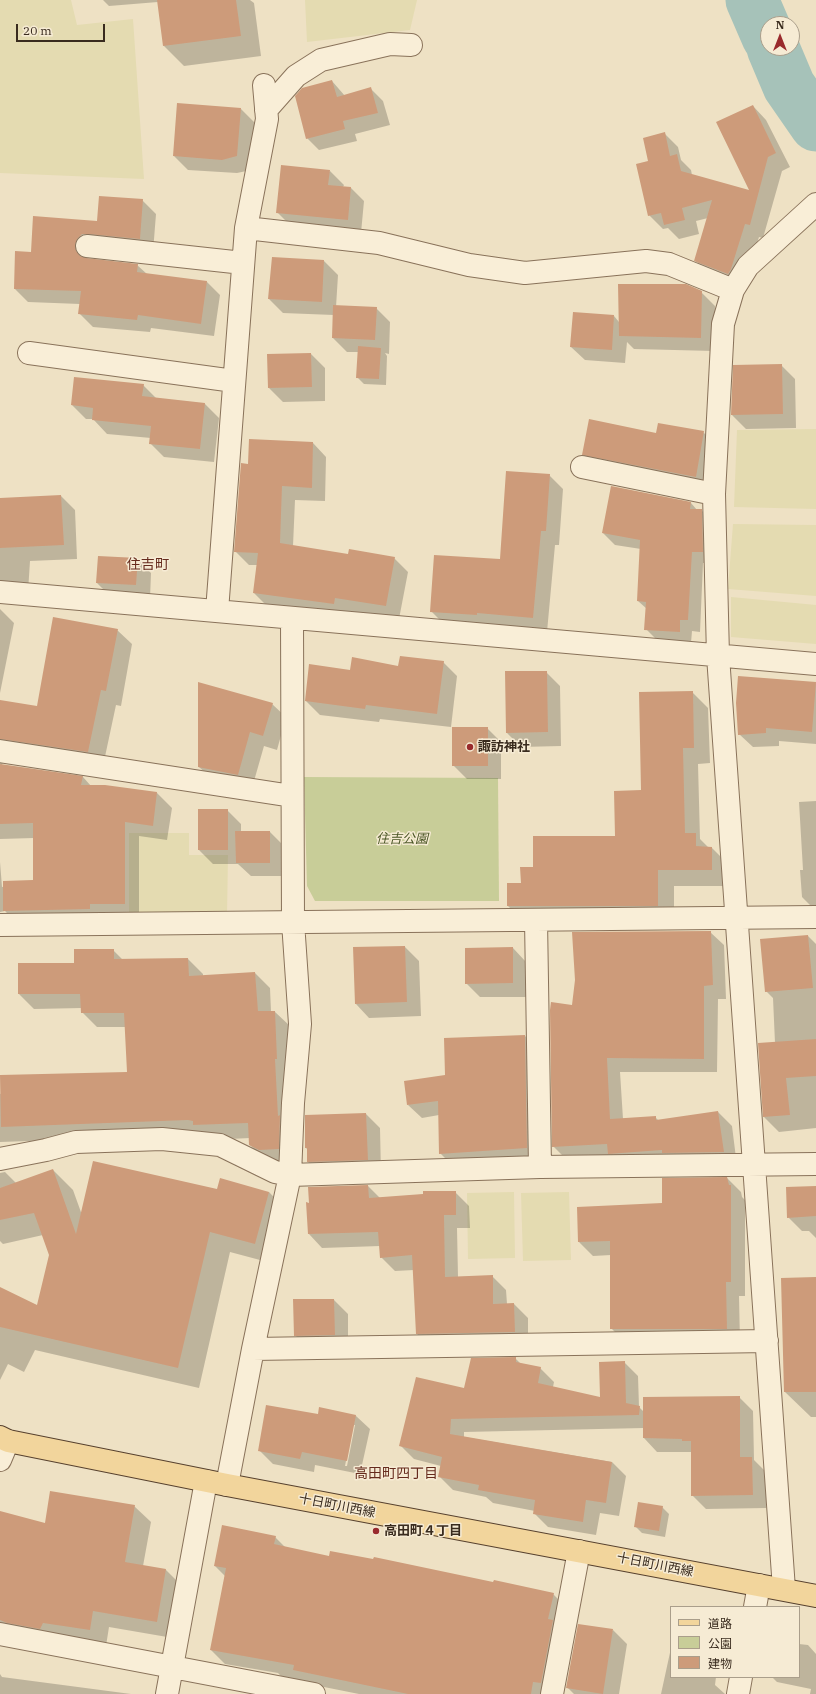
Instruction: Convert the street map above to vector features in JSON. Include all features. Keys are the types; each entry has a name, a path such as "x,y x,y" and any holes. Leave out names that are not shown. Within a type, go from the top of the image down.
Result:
{"main road":[{"name":"十日町川西線","path":"3,1446 206,1481 816,1596"}],"street":[{"path":"266,110 296,76 321,60 390,44 411,45"},
{"path":"217,611 246,228 267,120 264,85"},
{"path":"784,1589 718,656 714,494 724,324 733,290 748,266 816,204"},
{"path":"246,228 379,243 469,265 525,273 646,261 669,264 733,290"},
{"path":"87,246 243,262"},
{"path":"29,353 234,382"},
{"path":"582,467 714,494"},
{"path":"0,592 816,664"},
{"path":"226,1485 290,1175 293,1103 300,1024 292,922 292,618"},
{"path":"0,751 292,796"},
{"path":"0,925 816,917"},
{"path":"536,920 540,1167"},
{"path":"0,1159 46,1150 76,1142 162,1139 220,1145 275,1172 290,1175 540,1167 816,1164"},
{"path":"253,1350 767,1341"},
{"path":"167,1694 206,1481"},
{"path":"552,1694 579,1551"},
{"path":"754,1606 759,1585"},
{"path":"0,1634 314,1694"},
{"path":"738,1694 742,1678"}],"shaded area":[{"path":"0,0 71,0 77,25 133,19 144,179 0,173"},
{"path":"305,0 417,0 410,30 307,42"},
{"path":"816,429 816,509 734,507 737,430"},
{"path":"733,524 816,525 816,596 728,589"},
{"path":"731,597 816,605 816,644 731,637"},
{"path":"129,833 189,833 189,855 228,855 227,916 129,915"},
{"path":"514,1192 515,1258 468,1259 467,1193"},
{"path":"569,1192 571,1260 523,1261 521,1193"}],"green space":[{"name":"住吉公園","path":"304,777 498,778 499,901 315,901 307,886"}],"building":[{"path":"157,0 236,0 241,36 163,46"},
{"path":"332,80 337,97 371,87 378,113 343,121 345,129 306,139 295,96 302,88"},
{"path":"177,103 241,108 237,156 222,160 173,156"},
{"path":"753,105 776,153 768,157 750,225 745,224 731,269 728,274 694,261 712,200 682,208 685,220 664,225 661,213 648,216 636,164 648,161 643,138 665,132 670,156 677,154 681,171 749,190 716,122"},
{"path":"281,165 330,170 328,185 351,187 348,220 276,213"},
{"path":"99,196 143,199 140,239 82,234 77,239 75,245 76,251 80,256 86,258 138,264 137,272 207,281 201,324 138,315 137,320 78,314 81,291 14,289 15,251 31,252 33,216 97,221"},
{"path":"272,257 324,260 322,302 268,299"},
{"path":"618,284 686,284 702,291 701,338 619,336"},
{"path":"333,305 377,307 375,340 332,338"},
{"path":"573,312 614,315 612,350 570,347"},
{"path":"358,346 381,348 379,379 356,378"},
{"path":"311,353 312,387 268,388 267,354"},
{"path":"782,364 783,414 731,415 733,365"},
{"path":"74,377 144,384 142,396 205,403 200,449 149,444 151,426 92,420 93,408 71,405"},
{"path":"589,419 656,433 658,423 704,431 696,477 582,455"},
{"path":"249,439 313,442 312,488 282,486 280,543 348,554 349,549 395,557 386,606 335,598 334,604 253,593 258,553 234,552 241,463 248,464"},
{"path":"506,471 550,474 546,531 541,531 533,618 477,613 477,615 430,612 434,555 500,559"},
{"path":"611,486 691,502 690,509 702,509 703,552 692,552 688,620 680,620 680,632 644,630 646,602 637,601 640,540 602,533"},
{"path":"61,495 64,545 0,548 0,498"},
{"path":"98,556 138,558 136,585 96,583"},
{"path":"53,617 118,629 106,691 101,690 88,752 0,739 0,700 37,706"},
{"path":"400,656 444,661 437,714 366,705 365,709 305,701 309,664 350,670 352,657 398,666"},
{"path":"505,671 547,671 548,732 506,733"},
{"path":"738,676 816,682 812,732 766,728 766,733 738,735 736,703"},
{"path":"198,682 273,703 263,736 250,732 238,775 198,767"},
{"path":"693,691 694,748 683,748 685,833 696,833 696,846 712,847 712,870 658,870 658,906 507,906 507,883 521,883 520,867 533,867 533,836 615,836 614,791 641,790 639,692"},
{"name":"諏訪神社","path":"452,727 488,727 488,766 452,766"},
{"path":"0,764 83,776 81,785 105,785 157,792 153,826 125,822 125,904 90,904 90,909 3,911 3,881 33,880 33,823 0,824"},
{"path":"198,809 228,809 228,850 198,850"},
{"path":"235,831 270,831 270,863 236,863"},
{"path":"711,931 713,985 704,986 704,1059 607,1058 610,1119 656,1116 656,1120 718,1111 724,1152 662,1153 662,1150 608,1154 607,1144 552,1147 550,1010 551,1002 572,1005 575,980 572,932"},
{"path":"808,935 813,988 765,992 760,939"},
{"path":"405,946 407,1002 355,1004 353,947"},
{"path":"513,947 513,983 465,984 465,948"},
{"path":"74,949 114,949 114,959 188,958 189,976 255,972 258,1011 275,1011 277,1059 275,1059 278,1116 280,1115 279,1149 259,1150 249,1145 248,1123 193,1125 193,1121 188,1120 1,1127 0,1075 127,1072 124,1013 81,1013 80,994 18,994 18,963 74,963"},
{"path":"525,1035 527,1148 439,1154 438,1101 407,1105 404,1081 445,1075 444,1038"},
{"path":"816,1039 816,1076 786,1078 790,1115 763,1117 758,1043"},
{"path":"366,1113 368,1160 307,1162 307,1148 305,1148 305,1115"},
{"path":"93,1161 217,1189 220,1178 269,1192 255,1244 210,1232 178,1368 0,1327 0,1287 37,1305 49,1255 34,1213 0,1220 0,1188 53,1169 76,1234"},
{"path":"727,1177 729,1185 731,1185 731,1282 726,1282 727,1329 610,1329 610,1241 578,1242 577,1207 662,1203 662,1178"},
{"path":"368,1185 369,1198 423,1194 423,1191 456,1191 456,1215 444,1215 445,1277 493,1275 493,1304 514,1303 515,1332 416,1334 412,1255 380,1258 378,1232 308,1234 306,1202 309,1203 308,1187"},
{"path":"816,1186 816,1216 787,1218 786,1187"},
{"path":"816,1277 816,1392 784,1392 781,1278"},
{"path":"293,1299 334,1299 335,1335 294,1336"},
{"path":"516,1357 516,1362 541,1367 538,1383 600,1397 599,1362 625,1361 626,1403 640,1406 639,1415 451,1419 450,1434 612,1462 606,1503 586,1500 583,1522 533,1514 535,1500 478,1490 479,1485 438,1477 442,1457 399,1446 416,1377 464,1388 471,1358"},
{"path":"740,1396 740,1457 752,1457 753,1495 691,1496 691,1441 682,1441 682,1439 643,1438 643,1397"},
{"path":"266,1405 318,1414 319,1407 356,1415 347,1461 302,1452 300,1459 258,1451"},
{"path":"50,1491 135,1505 125,1562 166,1569 157,1622 93,1611 90,1630 43,1623 40,1629 7,1623 0,1620 0,1511 45,1523"},
{"path":"638,1502 663,1506 659,1531 634,1527"},
{"path":"222,1525 276,1536 274,1544 329,1556 330,1551 373,1559 374,1557 554,1593 548,1619 553,1620 541,1683 533,1682 531,1694 408,1694 293,1670 294,1665 210,1650 226,1568 214,1566"},
{"path":"578,1624 613,1629 603,1694 566,1688"}],"waterway":[{"path":"752,0 760,18"},
{"path":"776,56 789,86 816,125"}],"place":[{"name":"諏訪神社","path":"470,747"},
{"name":"高田町４丁目","path":"376,1531"}],"district":[{"name":"住吉町","path":"148,565"},
{"name":"高田町四丁目","path":"396,1474"}]}
